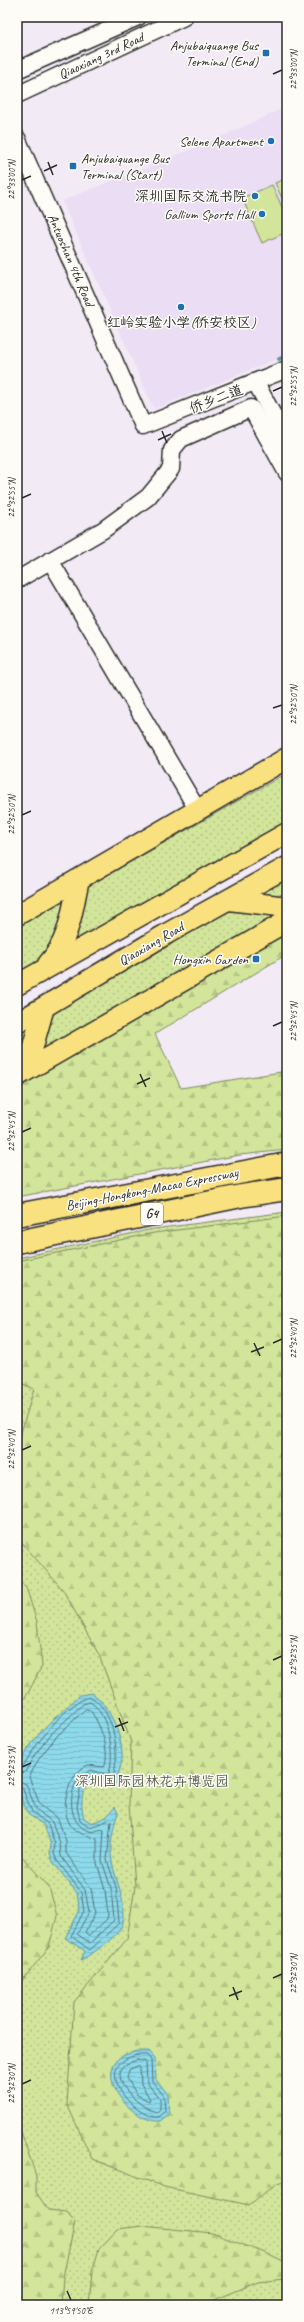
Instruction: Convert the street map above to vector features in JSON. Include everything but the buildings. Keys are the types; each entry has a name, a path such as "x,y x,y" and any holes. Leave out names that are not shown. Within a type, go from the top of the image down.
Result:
{"highway":[{"name":"Beijing-Hongkong-Macao Expressway","path":"17,1215 287,1164"},
{"name":"Beijing-Hongkong-Macao Expressway","path":"17,1242 242,1196 287,1189"}],"main road":[{"path":"17,915 198,808 287,758"},
{"path":"17,985 287,833"},
{"name":"Qiaoxiang Road","path":"17,1023 168,933 287,867"},
{"path":"45,968 58,953 66,937 79,879"},
{"path":"229,900 287,907"},
{"path":"22,1073 287,920"},
{"path":"22,1073 44,1007"}],"street":[{"name":"Qiaoxiang 3rd Road","path":"17,70 138,17"},
{"name":"Qiaoxiang 3rd Road","path":"17,95 184,17"},
{"name":"Antuoshan 4th Road","path":"17,138 143,426"},
{"name":"侨乡二道","path":"143,426 256,383 287,369"},
{"path":"256,383 287,441"},
{"path":"17,580 102,530 148,497 171,469 172,450 181,439 251,408 287,472"},
{"path":"50,560 198,808"}],"shaded area":[{"name":"红岭实验小学(侨安校区)","path":"287,107 287,355 154,409 62,201 200,146"}],"green space":[{"path":"287,178 287,209 275,183"},
{"path":"272,185 287,218 287,232 262,243 242,198"},
{"path":"287,773 287,823 69,946 83,889"},
{"path":"287,877 287,903 255,895"},
{"path":"64,897 63,929 54,952 17,976 17,924"},
{"path":"239,904 287,914 38,1060 50,1013"},
{"path":"287,928 287,954 155,1034 181,1088 287,1071 287,1150 240,1155 17,1197 17,1083"},
{"path":"34,1021 17,1071 17,1031"},
{"name":"深圳国际园林花卉博览园","path":"287,1212 287,2305 17,2305 17,1258 153,1229"},
{"name":"深圳国际园林花卉博览园","path":"287,1216 287,2180 277,2183 249,2205 164,2187 92,2159 67,2104 74,2002 127,1939 135,1886 129,1804 131,1742 99,1655 63,1590 17,1537 17,1446 34,1389 17,1381 17,1261 154,1233"},
{"path":"17,1579 26,1587 37,1622 42,1666 28,1693 17,1708"},
{"path":"17,1851 49,1887 57,1916 49,1947 17,1987"},
{"path":"17,2120 36,2176 36,2192 48,2210 67,2212 75,2222 63,2277 61,2305 17,2305"},
{"path":"142,2226 212,2233 265,2253 287,2264 287,2283 284,2279 258,2282 202,2305 89,2305 92,2272 99,2249 118,2229"}],"water":[{"path":"92,1693 104,1705 114,1722 122,1750 122,1758 114,1788 92,1779 88,1783 82,1797 83,1812 84,1818 92,1823 106,1817 115,1807 118,1813 112,1837 111,1856 123,1902 124,1918 120,1930 110,1940 81,1960 85,1951 65,1938 80,1910 77,1893 53,1862 50,1853 51,1845 44,1825 29,1815 23,1805 18,1784 19,1766 26,1751 44,1728 80,1695"},
{"path":"136,2051 149,2051 155,2058 156,2080 168,2094 169,2114 160,2121 150,2120 130,2108 121,2099 115,2089 112,2078 113,2067 119,2058"}],"waterway":[{"path":"279,359 287,356"}],"place":[{"name":"Anjubaiquange Bus Terminal (End)","path":"266,53"},
{"name":"Selene Apartment","path":"271,141"},
{"name":"Anjubaiquange Bus Terminal (Start)","path":"73,166"},
{"name":"深圳国际交流书院","path":"255,196"},
{"name":"Gallium Sports Hall","path":"262,214"},
{"name":"红岭实验小学(侨安校区)","path":"181,307"},
{"name":"Hongxin Garden","path":"256,959"}]}
